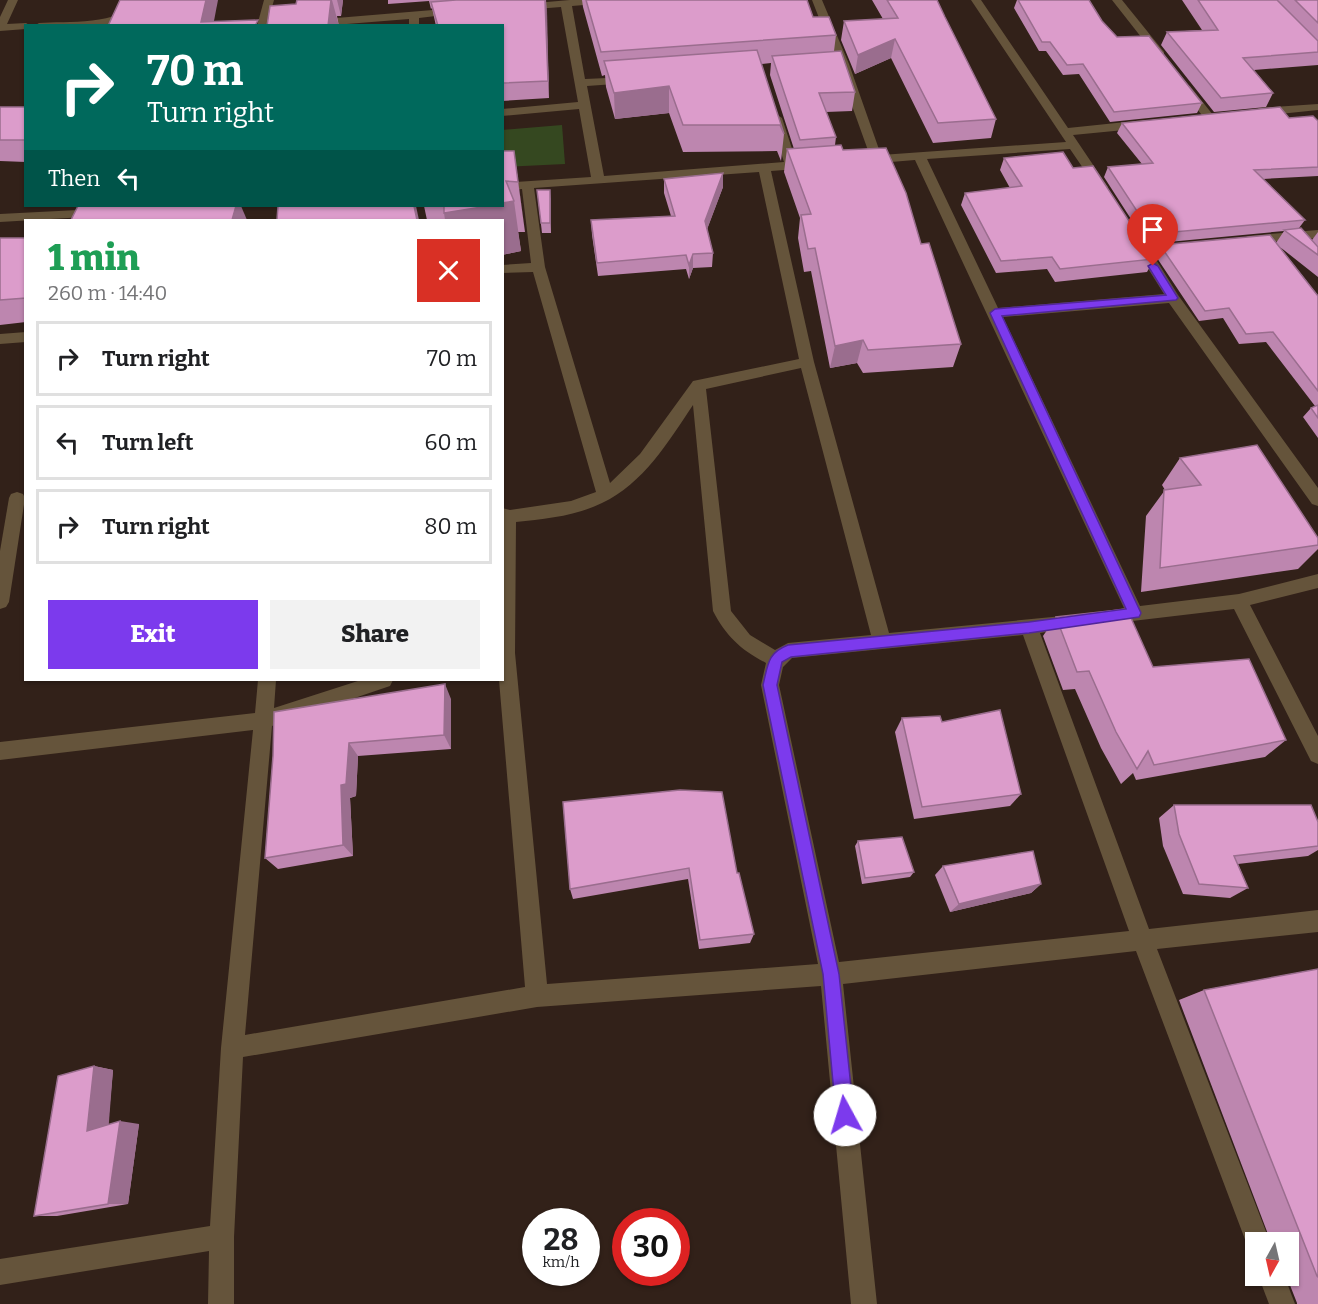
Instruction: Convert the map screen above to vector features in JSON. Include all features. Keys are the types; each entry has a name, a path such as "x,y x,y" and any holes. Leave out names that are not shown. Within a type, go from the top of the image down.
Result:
{"street":[{"path":"13,0 0,28 24,26"},
{"path":"86,24 110,23 135,12 142,0"},
{"path":"263,24 269,0"},
{"path":"507,8 608,0"},
{"path":"817,0 837,64 877,160"},
{"path":"976,0 1112,202"},
{"path":"1117,0 1167,63"},
{"path":"566,4 598,179"},
{"path":"291,24 371,13 414,20 472,10"},
{"path":"581,83 640,79"},
{"path":"1181,81 1209,117"},
{"path":"770,102 791,165"},
{"path":"504,113 586,105"},
{"path":"1242,114 1318,106"},
{"path":"1066,132 1154,123"},
{"path":"856,161 1075,145"},
{"path":"920,157 1135,613"},
{"path":"504,187 823,163"},
{"path":"764,167 807,362 882,642"},
{"path":"527,184 538,267 605,494"},
{"path":"0,218 24,211 105,213"},
{"path":"1131,231 1149,250 1173,298 1318,500"},
{"path":"1238,242 1318,234"},
{"path":"1296,236 1311,252"},
{"path":"504,269 538,267"},
{"path":"995,313 1173,298"},
{"path":"0,339 24,337"},
{"path":"537,996 504,654 505,515 560,511 605,494 648,458 698,385 807,362"},
{"path":"698,385 722,611 729,627 740,639 776,659"},
{"path":"0,602 14,497"},
{"path":"864,1304 831,974 770,685 776,659 788,651 1029,627 1239,601 1318,581"},
{"path":"1239,601 1318,755"},
{"path":"1029,627 1143,940 1254,1232"},
{"path":"222,1304 222,1237 232,1048 267,681"},
{"path":"0,751 264,720 381,681"},
{"path":"232,1048 537,996 831,974 1318,921"},
{"path":"0,1272 222,1237"},
{"path":"1275,1286 1282,1304"}],"green space":[{"path":"562,125 565,164 504,167 504,130"}],"building":[{"path":"120,0 206,0 201,22 258,20 256,24 109,24"},
{"path":"297,0 331,0 328,24 267,24 270,6 296,4"},
{"path":"545,0 548,81 504,83 504,24 437,24 431,2"},
{"path":"586,0 807,0 813,17 829,17 836,35 601,52"},
{"path":"887,0 937,0 996,119 938,123 895,39 858,55 844,21 898,18"},
{"path":"1018,0 1089,0 1102,21 1117,37 1149,36 1202,103 1114,112 1083,64 1067,65 1050,42 1042,42"},
{"path":"1198,0 1277,0 1318,41 1318,52 1243,58 1273,93 1221,98 1167,32 1218,30"},
{"path":"1295,0 1318,0 1318,23"},
{"path":"757,50 784,134 780,125 683,125 669,86 614,93 604,61"},
{"path":"841,51 855,92 819,93 836,137 800,140 772,56"},
{"path":"0,107 24,107 24,140 0,140"},
{"path":"1280,107 1289,118 1313,116 1318,121 1318,167 1254,170 1305,220 1152,234 1108,167 1153,163 1122,123"},
{"path":"841,145 843,150 886,148 906,193 921,244 929,243 961,344 868,350 863,340 835,346 815,248 808,249 801,215 811,214 787,149"},
{"path":"504,151 514,151 518,182 506,181 514,201 504,203"},
{"path":"1063,152 1073,168 1093,166 1154,259 1060,269 1052,257 1001,261 965,193 1022,186 1004,158"},
{"path":"723,173 705,221 713,253 693,254 689,265 686,255 597,263 591,220 675,216 664,179"},
{"path":"537,190 550,190 550,223 541,223"},
{"path":"78,207 236,207 232,219 72,219"},
{"path":"278,207 414,207 417,219 277,219"},
{"path":"444,207 482,207 444,213"},
{"path":"1301,228 1318,247 1318,255 1284,230"},
{"path":"1270,235 1318,296 1318,391 1273,332 1246,334 1229,308 1205,311 1160,245"},
{"path":"0,238 24,238 24,298 0,300"},
{"path":"1318,405 1318,418 1311,408"},
{"path":"1257,445 1318,538 1318,545 1160,568 1164,490 1201,485 1180,458"},
{"path":"1127,609 1153,667 1249,659 1286,740 1154,765 1148,751 1137,769 1116,732 1089,671 1077,672 1056,617"},
{"path":"445,684 444,735 349,743 346,784 341,785 343,845 265,858 274,712"},
{"path":"1000,710 1021,794 922,807 902,718 940,716 942,722"},
{"path":"680,790 722,792 737,873 739,873 754,934 700,940 689,868 570,889 563,802"},
{"path":"1174,805 1311,805 1318,822 1318,846 1234,856 1248,888 1199,884 1179,834"},
{"path":"902,837 914,872 865,878 858,841"},
{"path":"1033,851 1041,884 959,904 943,866"},
{"path":"1318,969 1318,1277 1204,990"},
{"path":"94,1066 87,1131 120,1121 108,1204 34,1216 58,1076"}],"route":[{"path":"845,1115 831,974 770,685 776,659 788,651 1029,627 1135,613 995,313 1173,298 1153,266"}]}
